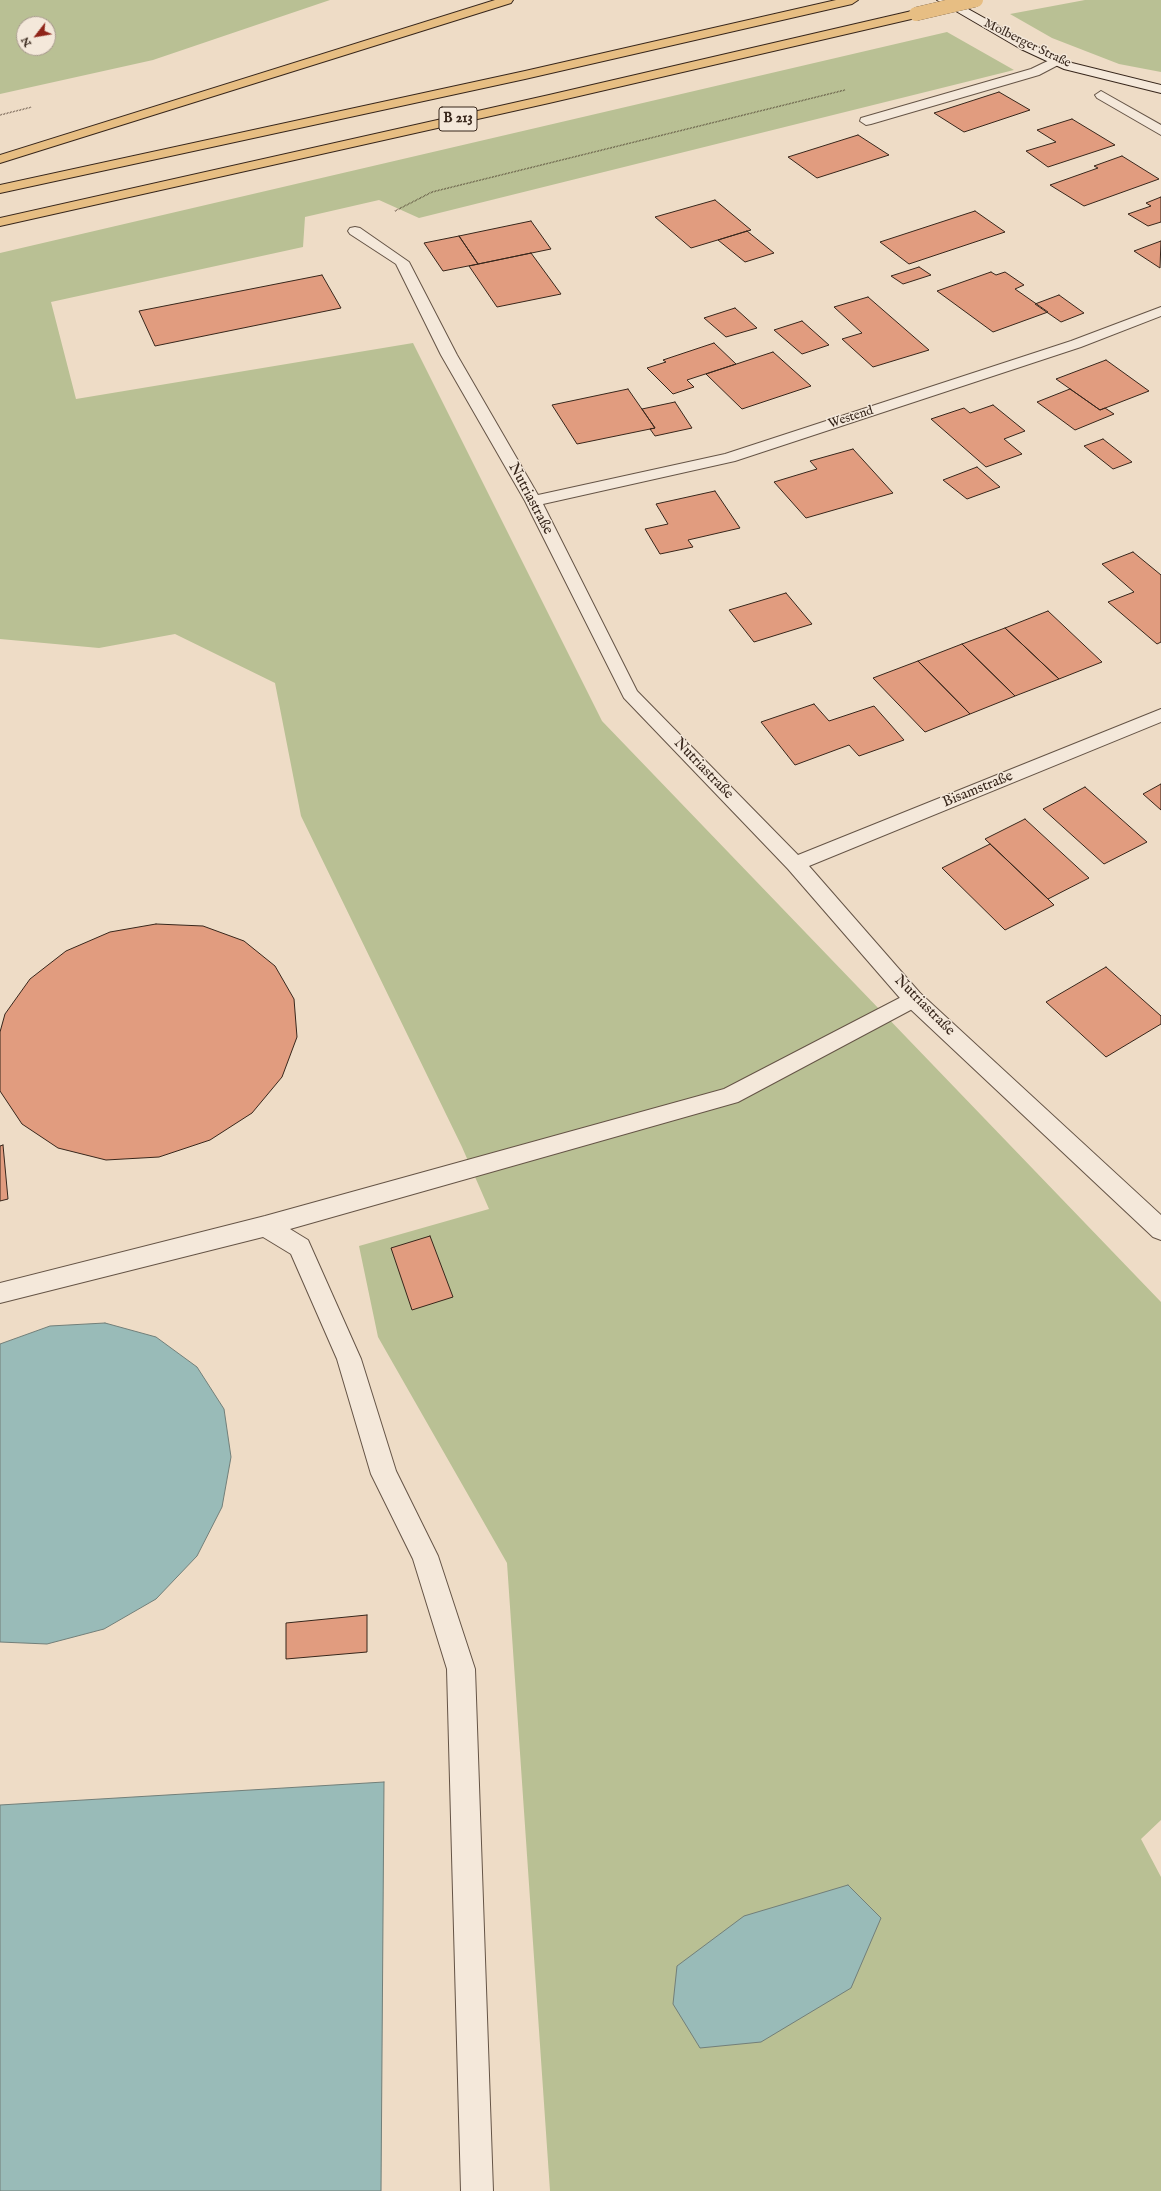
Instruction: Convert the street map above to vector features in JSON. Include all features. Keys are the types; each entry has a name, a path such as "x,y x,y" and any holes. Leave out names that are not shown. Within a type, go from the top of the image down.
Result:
{"highway":[{"path":"0,159 507,0"},
{"name":"B 213","path":"0,189 524,75 852,0"},
{"name":"B 213","path":"0,222 541,101 976,0"}],"street":[{"name":"Molberger Straße","path":"943,0 1025,46 1068,66 1161,89"},
{"path":"866,121 1035,72 1056,60"},
{"path":"1101,95 1161,131"},
{"name":"Nutriastraße","path":"355,231 402,262 449,355 533,502 630,694 795,864 913,998 1161,1230"},
{"name":"Westend","path":"533,502 729,458 1076,344 1161,311"},
{"name":"Bisamstraße","path":"795,864 1161,715"},
{"path":"0,1293 265,1226 730,1096 913,998"},
{"path":"265,1226 300,1246 349,1359 384,1474 426,1556 461,1669 478,2191"}],"path":[{"path":"355,231 432,192 849,89"}],"green space":[{"path":"0,0 330,0 153,60 0,94"},
{"path":"1085,0 1161,0 1161,72 1119,64 1052,38 1010,14"},
{"path":"947,32 1014,70 419,218 379,200 305,217 303,247 51,302 76,399 413,343 602,721 1161,1302 1161,1820 1141,1839 1161,1877 1161,2191 550,2191 507,1563 378,1337 359,1246 489,1209 462,1147 301,816 275,683 175,634 99,648 0,639 0,253"}],"water":[{"path":"105,1323 156,1337 197,1367 224,1409 231,1457 222,1507 197,1556 156,1599 104,1629 47,1644 0,1642 0,1344 50,1326"},
{"path":"384,1782 381,2191 0,2191 0,1805"},
{"path":"848,1885 881,1918 851,1988 761,2042 700,2048 673,2004 677,1966 744,1916"}],"building":[{"path":"999,92 1030,110 964,132 934,113"},
{"path":"1072,119 1115,145 1048,167 1026,151 1056,142 1037,130"},
{"path":"858,135 889,155 817,178 788,157"},
{"path":"1122,156 1159,179 1084,206 1050,185 1098,168 1094,166"},
{"path":"1161,197 1161,222 1148,226 1128,214 1151,206 1146,203"},
{"path":"715,200 751,230 691,248 655,217"},
{"path":"975,211 1005,232 909,264 880,242"},
{"path":"531,221 551,249 478,264 459,236"},
{"path":"747,231 774,253 745,262 718,240"},
{"path":"459,236 478,264 443,271 424,243"},
{"path":"1161,241 1160,268 1134,251"},
{"path":"531,253 561,294 497,307 469,266"},
{"path":"919,267 931,275 903,284 891,276"},
{"path":"991,272 996,275 1005,272 1024,285 1015,289 1048,312 993,332 937,291"},
{"path":"322,275 341,308 155,346 139,311"},
{"path":"1059,295 1084,313 1061,322 1035,304"},
{"path":"868,297 929,350 873,367 842,339 862,333 834,307"},
{"path":"735,308 757,328 726,337 704,318"},
{"path":"802,321 829,345 802,354 774,330"},
{"path":"714,343 736,364 687,380 694,387 673,394 647,368 666,362 663,360"},
{"path":"773,352 811,386 742,409 706,374"},
{"path":"1106,360 1149,391 1100,410 1056,379"},
{"path":"628,389 655,428 577,444 552,405"},
{"path":"1070,389 1100,410 1105,408 1114,414 1075,430 1037,402"},
{"path":"675,402 692,428 655,436 650,429 655,428 642,409"},
{"path":"993,405 1025,431 1004,439 1022,454 986,467 931,419 964,408 970,413"},
{"path":"1103,439 1132,462 1113,469 1084,446"},
{"path":"853,449 893,493 806,518 774,482 817,469 810,461"},
{"path":"977,467 1000,487 967,499 943,480"},
{"path":"715,491 740,528 688,540 693,547 660,554 645,529 668,524 656,504"},
{"path":"1133,552 1161,575 1161,642 1157,644 1108,602 1134,592 1102,564"},
{"path":"786,593 812,624 754,642 729,610"},
{"path":"1048,611 1102,662 1059,679 1005,628"},
{"path":"1005,628 1059,679 1015,696 962,644"},
{"path":"962,644 1015,696 970,714 918,661"},
{"path":"918,661 970,714 925,732 873,678"},
{"path":"814,704 829,721 874,706 904,740 859,756 849,745 795,765 761,722"},
{"path":"1161,784 1161,810 1143,794"},
{"path":"1085,787 1147,842 1104,864 1043,809"},
{"path":"1025,819 1089,878 1048,899 985,839"},
{"path":"990,844 1054,905 1005,930 942,868"},
{"path":"156,924 203,926 244,941 275,966 294,999 297,1037 282,1077 252,1113 210,1140 159,1157 106,1160 58,1148 22,1124 0,1091 0,1032 5,1014 30,979 66,951 110,932"},
{"path":"1106,967 1161,1016 1161,1024 1106,1057 1046,1002"},
{"path":"3,1145 8,1199 0,1201 0,1146"},
{"path":"430,1236 453,1297 412,1310 391,1248"},
{"path":"367,1615 367,1652 286,1659 286,1623"}]}
